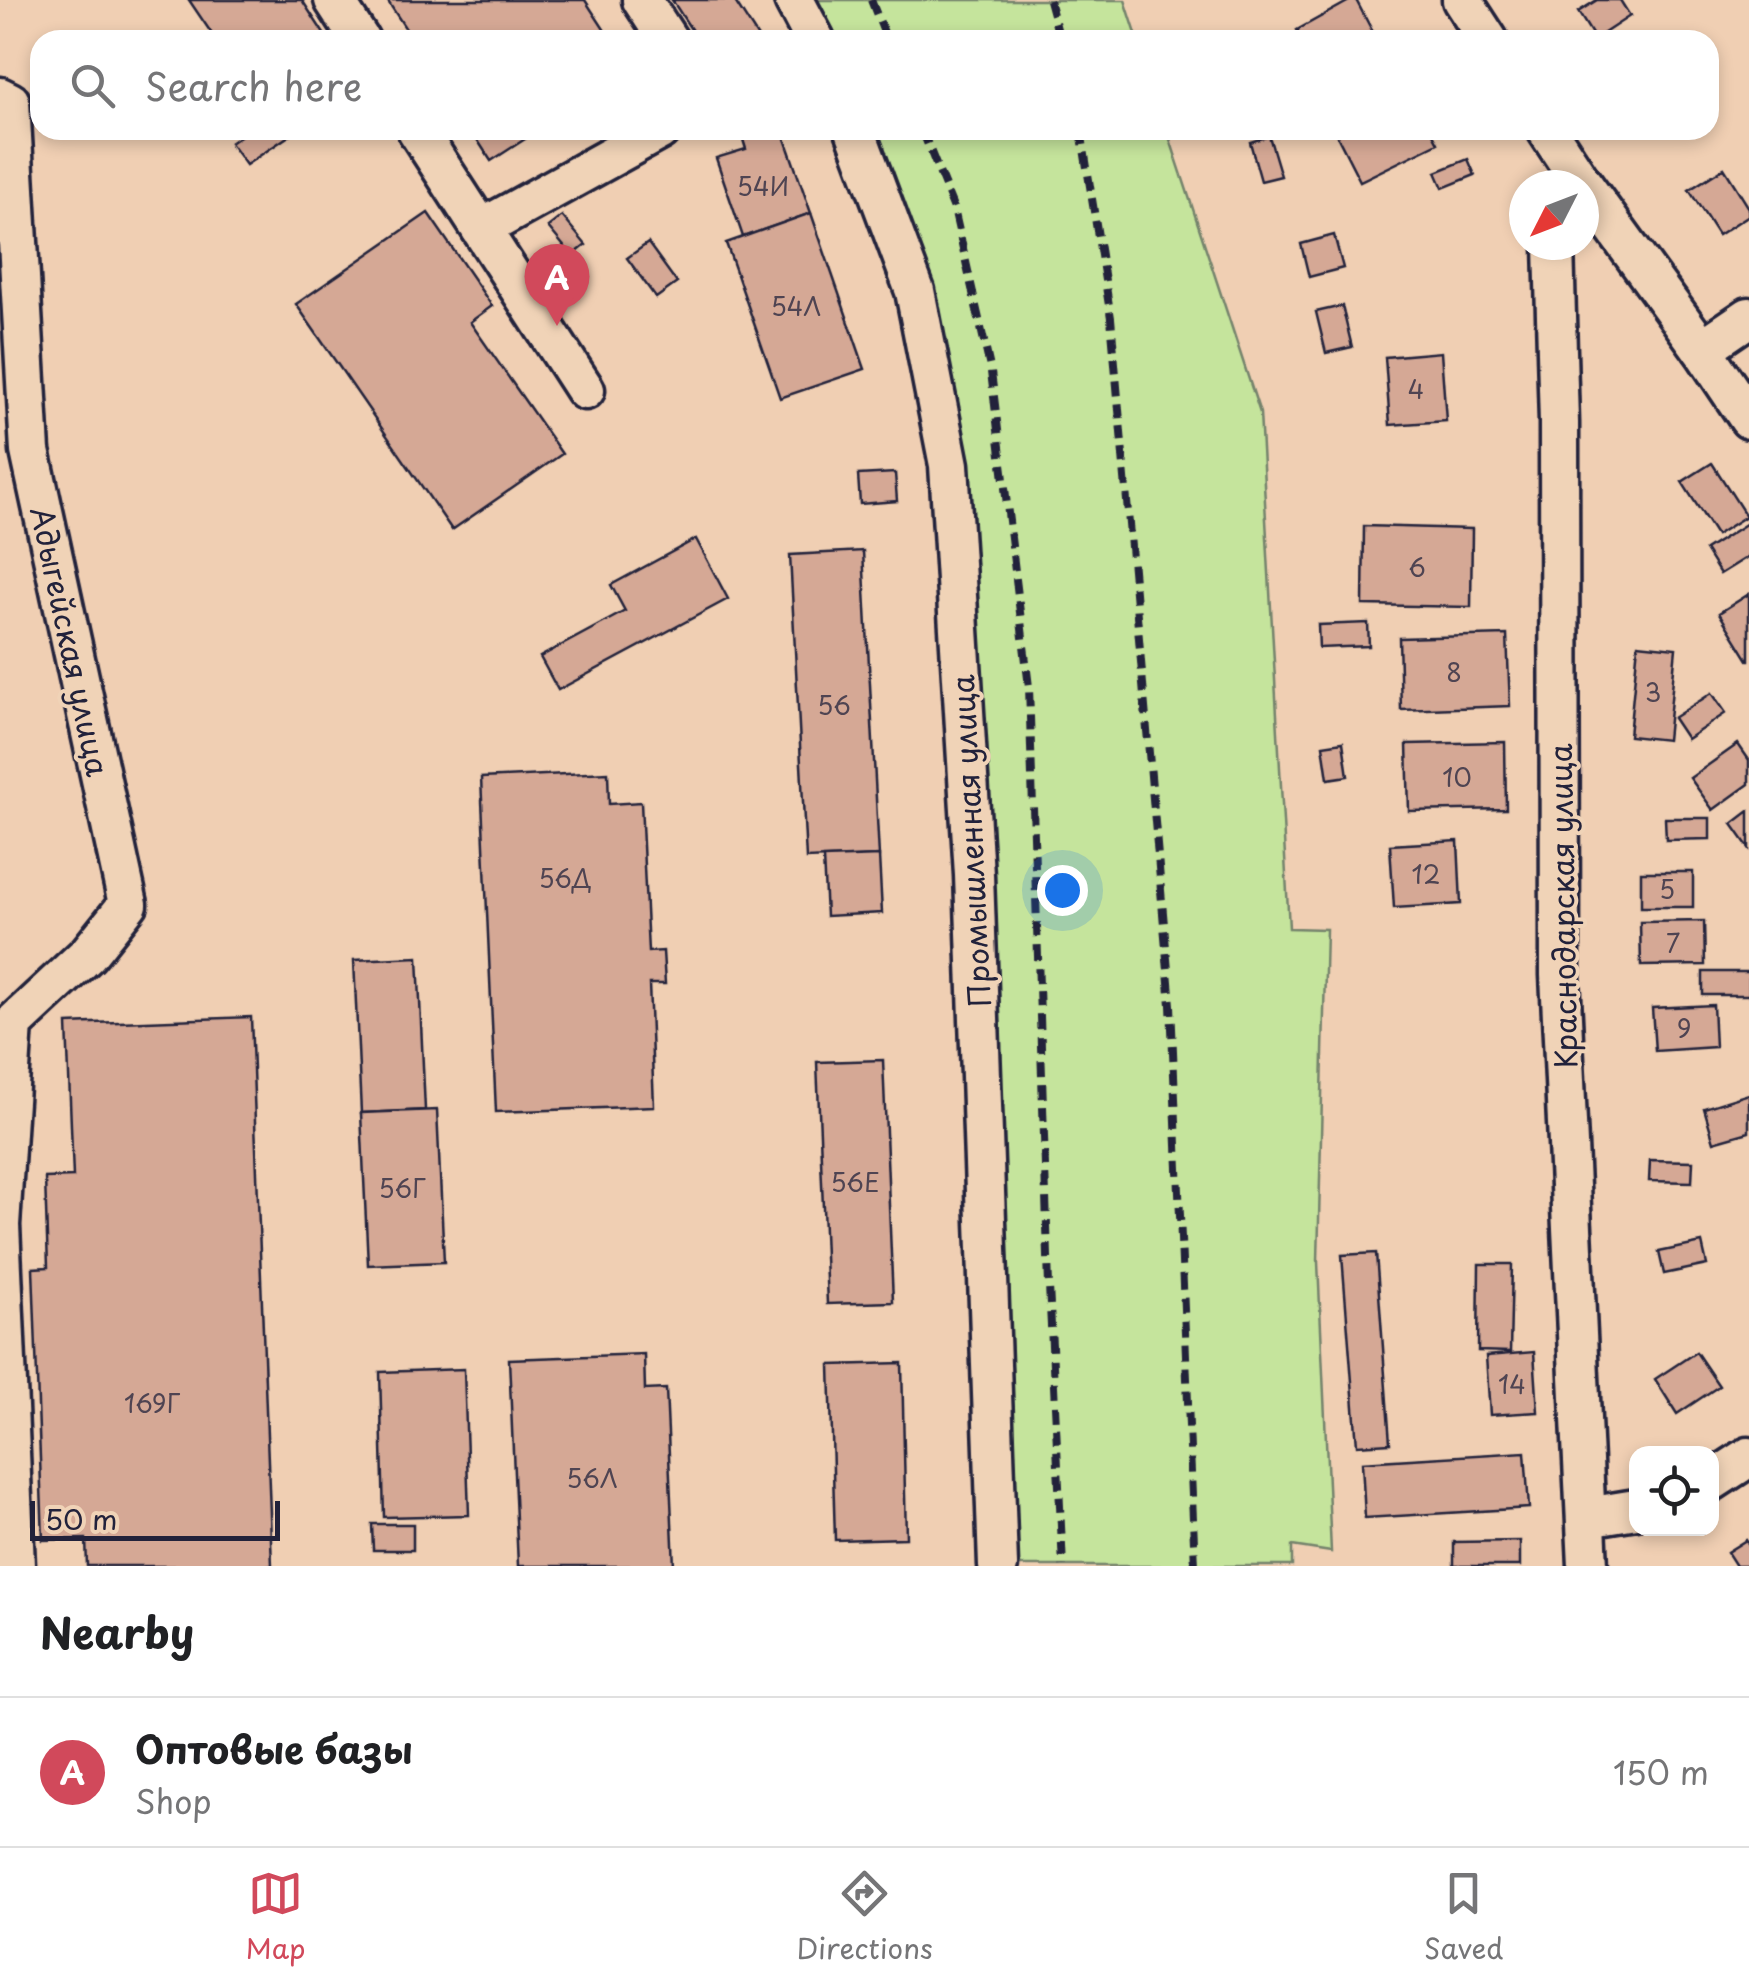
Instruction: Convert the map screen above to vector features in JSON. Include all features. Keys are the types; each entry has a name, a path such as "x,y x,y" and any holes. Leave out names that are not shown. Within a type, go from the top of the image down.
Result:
{"street":[{"path":"334,0 354,30"},
{"path":"642,0 662,30"},
{"path":"794,0 810,30"},
{"path":"1462,0 1482,30"},
{"name":"Адыгейская улица","path":"0,97 10,102 30,450 128,904 88,954 6,1026 0,1225 15,1566"},
{"path":"423,140 585,390"},
{"path":"480,230 642,140"},
{"name":"Промышленная улица","path":"859,140 915,291 948,465 974,874 998,1566"},
{"path":"1553,140 1572,170"},
{"path":"1599,208 1749,419"},
{"name":"Краснодарская улица","path":"1554,260 1559,423 1560,975 1588,1566"},
{"path":"1702,348 1749,317"},
{"path":"1719,1477 1749,1458"},
{"path":"1587,1518 1629,1511"}],"green space":[{"path":"807,0 1125,0 1135,30 822,30"},
{"path":"871,140 1170,140 1260,413 1289,928 1326,929 1318,1262 1331,1552 1292,1546 1292,1566 1015,1566 967,473"}],"building":[{"path":"189,0 302,0 322,30 209,30"},
{"path":"387,0 585,0 604,30 406,30"},
{"path":"672,0 734,0 753,30 692,30"},
{"path":"1356,0 1372,30 1297,30"},
{"path":"1597,0 1620,0 1630,16 1609,30 1589,30 1578,12"},
{"path":"234,140 283,140 246,165 230,143"},
{"path":"477,140 524,140 491,161"},
{"path":"743,140 785,140 811,213 743,237 716,158 746,149"},
{"path":"1270,140 1281,176 1261,181 1250,142"},
{"path":"1339,140 1438,143 1360,181"},
{"path":"1468,159 1475,175 1443,188 1436,172"},
{"path":"1724,168 1749,208 1749,215 1718,235 1689,190"},
{"path":"428,213 492,306 470,322 562,454 452,530 296,304"},
{"path":"811,213 865,369 780,398 726,243"},
{"path":"562,216 586,245 572,256 548,227"},
{"path":"1334,235 1343,268 1309,277 1301,244"},
{"path":"648,243 677,283 656,298 627,258"},
{"path":"1342,306 1352,347 1326,353 1316,312"},
{"path":"1441,352 1446,421 1390,425 1385,357"},
{"path":"1712,463 1746,516 1716,535 1682,482"},
{"path":"895,473 897,501 860,504 858,475"},
{"path":"1749,522 1749,556 1720,574 1705,550"},
{"path":"1364,526 1472,529 1471,607 1363,605"},
{"path":"696,539 728,599 558,690 540,657 625,611 611,585"},
{"path":"863,551 879,856 806,859 790,555"},
{"path":"1749,594 1749,660 1748,660 1719,613"},
{"path":"1368,623 1369,646 1319,648 1318,625"},
{"path":"1507,635 1510,706 1401,710 1399,638"},
{"path":"1638,644 1676,648 1667,740 1629,736"},
{"path":"1712,693 1726,713 1687,739 1673,718"},
{"path":"1343,742 1348,776 1328,779 1323,745"},
{"path":"1505,742 1506,809 1409,811 1407,744"},
{"path":"1738,744 1749,760 1749,784 1713,810 1690,778"},
{"path":"608,772 609,804 641,802 648,952 663,951 665,984 649,984 654,1106 496,1112 481,778"},
{"path":"1749,811 1749,848 1732,824"},
{"path":"1665,818 1710,818 1710,839 1666,840"},
{"path":"1458,841 1461,904 1394,908 1390,845"},
{"path":"879,856 882,913 826,916 823,858"},
{"path":"1641,872 1693,872 1693,907 1641,907"},
{"path":"1704,921 1705,965 1641,966 1640,922"},
{"path":"418,957 425,1110 361,1113 354,960"},
{"path":"1703,972 1749,972 1749,995 1703,995"},
{"path":"1713,1005 1715,1047 1655,1051 1652,1008"},
{"path":"251,1017 272,1566 87,1566 86,1539 43,1540 33,1268 48,1267 45,1178 73,1177 67,1024"},
{"path":"883,1060 893,1302 827,1304 817,1062"},
{"path":"1749,1094 1749,1132 1714,1142 1704,1108"},
{"path":"437,1110 444,1262 368,1265 361,1113"},
{"path":"1650,1160 1693,1161 1692,1182 1649,1181"},
{"path":"1702,1243 1707,1265 1664,1274 1659,1252"},
{"path":"1376,1253 1390,1443 1357,1445 1342,1255"},
{"path":"1479,1264 1512,1264 1510,1352 1478,1351"},
{"path":"1534,1352 1538,1412 1490,1415 1486,1356"},
{"path":"1696,1352 1719,1386 1677,1414 1655,1379"},
{"path":"644,1354 645,1390 666,1389 674,1566 518,1566 509,1359"},
{"path":"902,1363 906,1538 835,1540 830,1365"},
{"path":"464,1369 469,1515 384,1517 380,1372"},
{"path":"1525,1452 1529,1508 1365,1518 1362,1462"},
{"path":"372,1524 413,1524 413,1550 373,1550"},
{"path":"1746,1540 1749,1566 1736,1566 1727,1552"},
{"path":"1520,1541 1520,1566 1454,1566 1454,1542"}],"railway":[{"path":"871,0 883,30"},
{"path":"1049,0 1057,30"},
{"path":"926,140 954,209 991,372 1029,687 1049,1286 1063,1566"},
{"path":"1083,140 1111,318 1171,1005 1195,1566"}],"place":[{"name":"Оптовые базы","path":"557,326"}]}
